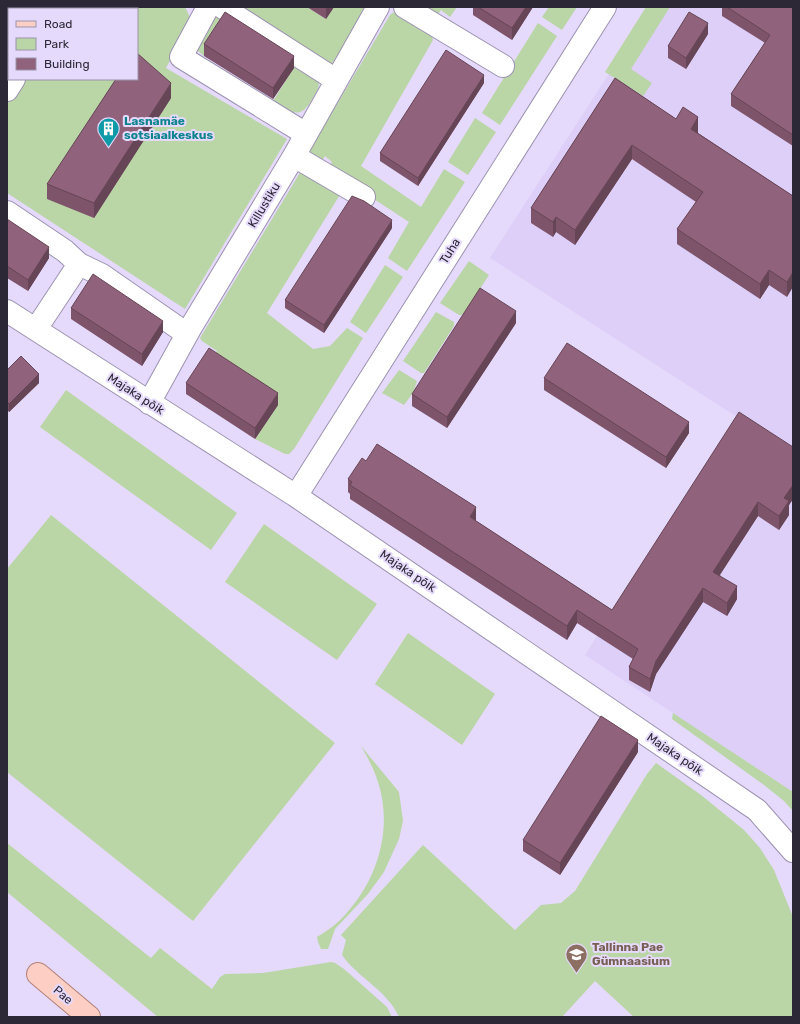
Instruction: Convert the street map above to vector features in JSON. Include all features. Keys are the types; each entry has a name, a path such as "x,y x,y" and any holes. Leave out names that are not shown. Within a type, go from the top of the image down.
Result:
{"main road":[{"name":"Pae","path":"38,974 89,1017"}],"street":[{"path":"306,134 182,57 211,7 336,80"},
{"name":"Killustiku","path":"149,403 187,334 294,156 378,7"},
{"path":"405,7 503,66"},
{"name":"Tuha","path":"296,496 605,7"},
{"path":"7,90 13,80"},
{"path":"294,156 364,197"},
{"path":"7,212 65,251 79,264 102,275 187,334"},
{"path":"36,329 79,264"},
{"name":"Majaka põik","path":"7,311 296,496 757,810 793,851"}],"shaded area":[{"path":"652,7 793,7 793,792 585,655 737,417 490,258"}],"green space":[{"path":"185,7 190,17 185,32 166,68 287,139 185,309 7,193 7,104 22,80 138,80 138,8 69,8"},
{"path":"232,7 307,7 326,19 334,7 367,7 332,64 324,62"},
{"path":"417,7 457,7 450,17 441,10 435,18"},
{"path":"549,7 577,7 562,30 542,17"},
{"path":"646,7 670,7 631,69 652,83 643,96 605,72"},
{"path":"394,12 399,13 431,34 433,40 361,166 421,207 444,169 465,182 407,271 388,258 409,222 328,169 332,162 325,156 320,164 311,156 309,151 390,15"},
{"path":"212,17 221,18 226,22 204,56 198,51 196,43"},
{"path":"538,23 557,36 500,125 482,113"},
{"path":"295,66 319,83 317,90 307,107 303,111 298,112 289,111 273,101"},
{"path":"475,118 496,132 468,175 448,162"},
{"path":"301,171 341,193 267,313 313,349 330,346 347,328 363,338 294,449 289,454 285,454 255,439 277,405 211,361 217,351 200,338"},
{"path":"469,261 489,275 463,315 459,315 440,303"},
{"path":"385,265 403,277 366,333 350,322"},
{"path":"436,312 454,322 454,326 424,373 421,373 403,361"},
{"path":"399,370 417,381 413,393 404,405 382,393"},
{"path":"66,390 237,513 211,550 40,427"},
{"path":"51,515 335,743 193,921 7,772 7,569"},
{"path":"264,524 377,604 337,660 225,582"},
{"path":"408,633 495,694 462,745 375,684"},
{"path":"673,713 793,792 793,811 784,801 764,785 672,719"},
{"path":"361,746 399,792 403,821 399,839 384,872 368,894 335,929 328,949 321,949 317,937 340,920 353,906 363,891 372,874 382,838 384,819 378,782"},
{"path":"656,763 701,795 744,830 760,848 774,870 793,917 793,1017 634,1017 595,981 562,1017 399,1017 387,999 356,971 342,955 346,940 341,935 423,845 515,930 541,905 561,903 575,891 647,774"},
{"path":"7,843 151,958 160,948 212,989 220,977 225,974 263,973 331,962 344,969 387,1007 392,1017 158,1017 7,892"}],"building":[{"path":"7,7 34,8 8,8 7,35"},
{"path":"478,7 526,7 512,28"},
{"path":"727,7 793,7 793,135 731,94 770,35"},
{"path":"225,12 294,56 273,88 204,44"},
{"path":"689,12 708,23 686,58 668,46"},
{"path":"446,50 484,75 418,178 380,153"},
{"name":"Lasnamäe sotsiaalkeskus","path":"138,54 171,83 94,203 47,184 115,80 138,80"},
{"path":"615,78 676,119 683,107 698,117 691,129 793,196 793,272 787,282 769,270 760,284 677,229 703,192 632,145 575,230 556,217 553,222 531,208"},
{"path":"352,196 364,201 392,220 324,325 285,300"},
{"path":"7,219 49,247 28,280 7,266"},
{"path":"93,274 163,321 142,354 71,308"},
{"path":"480,288 516,311 447,417 412,394"},
{"path":"567,343 689,422 666,457 544,378"},
{"path":"209,348 278,393 255,428 186,383"},
{"path":"21,356 39,374 9,404 7,402 7,370"},
{"path":"739,412 793,447 793,485 784,498 789,501 779,516 758,502 713,572 737,586 727,603 703,588 656,661 650,679 629,667 638,649 577,610 567,626 350,485 352,482 348,479 362,458 366,461 377,444 476,507 470,517 612,610"},
{"path":"601,716 638,740 560,863 523,840"}],"place":[{"name":"Lasnamäe sotsiaalkeskus","path":"109,148"},
{"name":"Tallinna Pae Gümnaasium","path":"577,974"}]}
